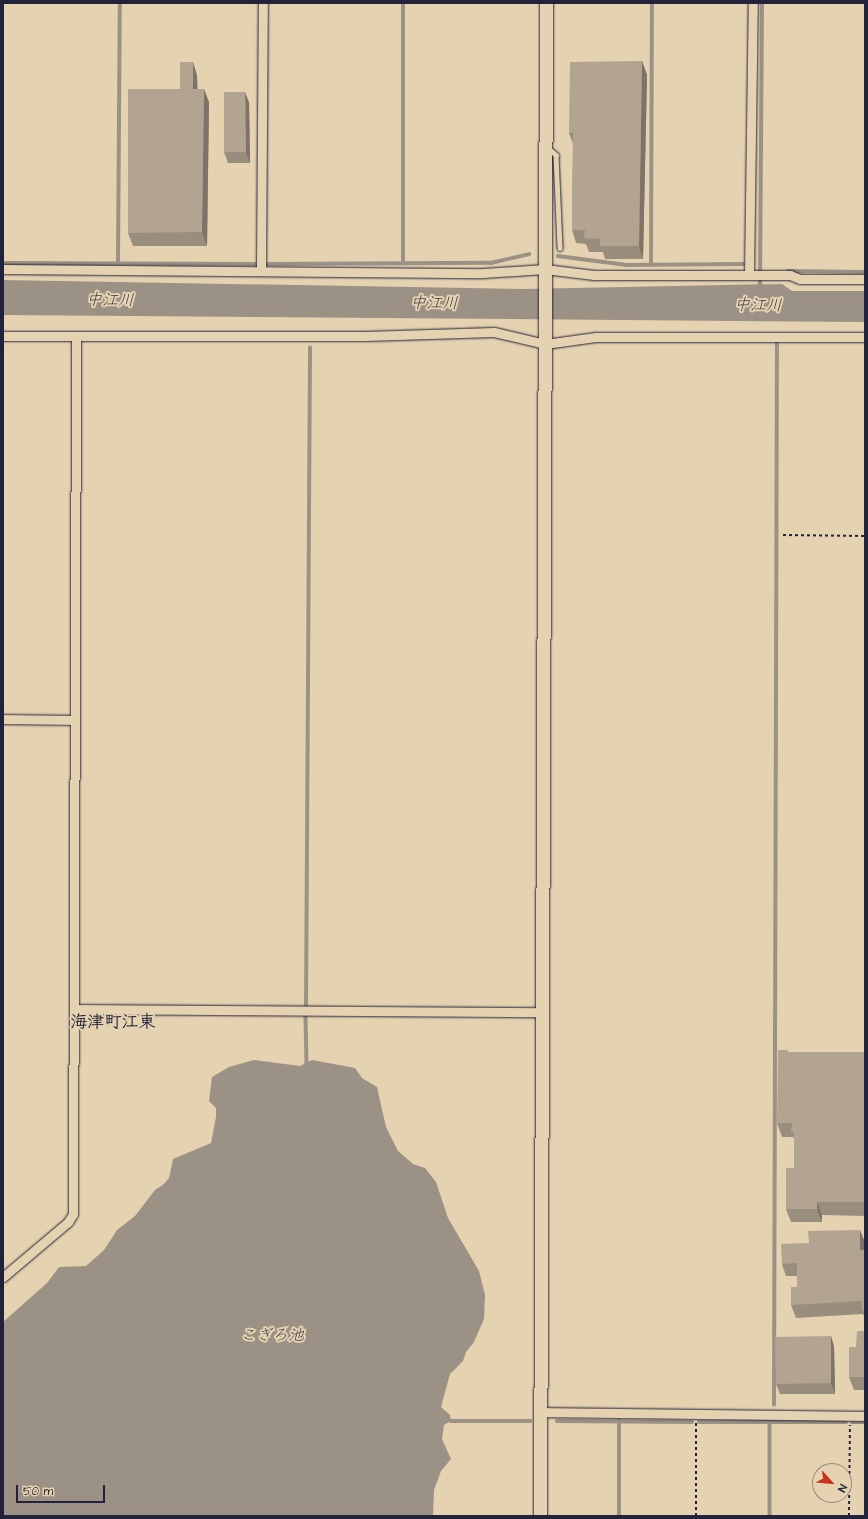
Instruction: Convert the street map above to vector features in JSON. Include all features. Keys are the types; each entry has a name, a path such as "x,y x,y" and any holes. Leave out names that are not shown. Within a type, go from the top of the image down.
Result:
{"street":[{"path":"261,270 263,3"},
{"path":"540,1516 546,3"},
{"path":"750,275 753,3"},
{"path":"3,269 261,270 545,273 594,275 790,275 800,279 865,279"},
{"path":"3,336 365,336 494,332 545,338 865,337"},
{"path":"3,1277 68,1222 73,1214 76,337"},
{"path":"3,719 75,720"},
{"path":"74,1009 541,1012"},
{"path":"540,1412 865,1416"}],"lane":[{"path":"546,145 556,155 560,248"}],"path":[{"path":"783,535 865,536"},
{"path":"696,1414 696,1516"},
{"path":"849,1516 850,1416"}],"water":[{"name":"中江川","path":"3,280 523,289 782,284 792,291 865,291 865,322 3,315"},
{"name":"こぎろ池","path":"254,1060 300,1066 312,1060 355,1068 362,1078 377,1087 386,1127 398,1151 413,1164 425,1168 436,1182 448,1218 479,1271 485,1295 484,1319 474,1342 466,1352 463,1361 450,1374 441,1407 450,1415 451,1421 444,1425 442,1439 451,1459 441,1471 434,1490 433,1516 3,1516 3,1322 47,1283 59,1267 86,1266 104,1250 117,1230 135,1216 155,1190 164,1184 169,1178 173,1159 211,1143 216,1117 216,1108 209,1101 212,1077 229,1067"}],"building":[{"path":"642,61 639,246 600,246 600,239 584,238 585,230 572,230 573,133 569,133 570,62"},
{"path":"180,62 193,62 193,89 204,89 202,232 128,233 128,89 180,89"},
{"path":"224,92 245,92 246,152 224,152"},
{"path":"778,1050 788,1050 788,1052 865,1052 865,1202 817,1202 817,1209 786,1209 786,1168 794,1168 794,1132 791,1132 792,1123 777,1123"},
{"path":"860,1230 860,1250 865,1250 865,1311 862,1311 862,1301 791,1305 791,1287 797,1287 797,1263 782,1264 781,1244 809,1243 808,1231"},
{"path":"857,1331 865,1331 865,1377 849,1377 849,1347 856,1347"},
{"path":"831,1336 831,1383 776,1384 775,1337"}],"waterway":[{"path":"118,262 120,3"},
{"path":"403,3 403,263"},
{"path":"651,264 652,3"},
{"name":"中江川","path":"760,288 762,3"},
{"path":"267,264 491,263 529,254"},
{"path":"558,256 626,265 743,264"},
{"path":"3,263 255,264"},
{"path":"788,271 865,272"},
{"path":"774,1405 777,340"},
{"path":"306,1007 310,348"},
{"path":"306,1016 307,1064"},
{"path":"451,1421 530,1421"},
{"path":"557,1421 692,1422"},
{"path":"619,1421 619,1516"},
{"path":"699,1422 846,1422"},
{"path":"770,1422 770,1516"},
{"path":"852,1422 865,1422"}],"district":[{"name":"海津町江東","path":"113,1023"}]}
